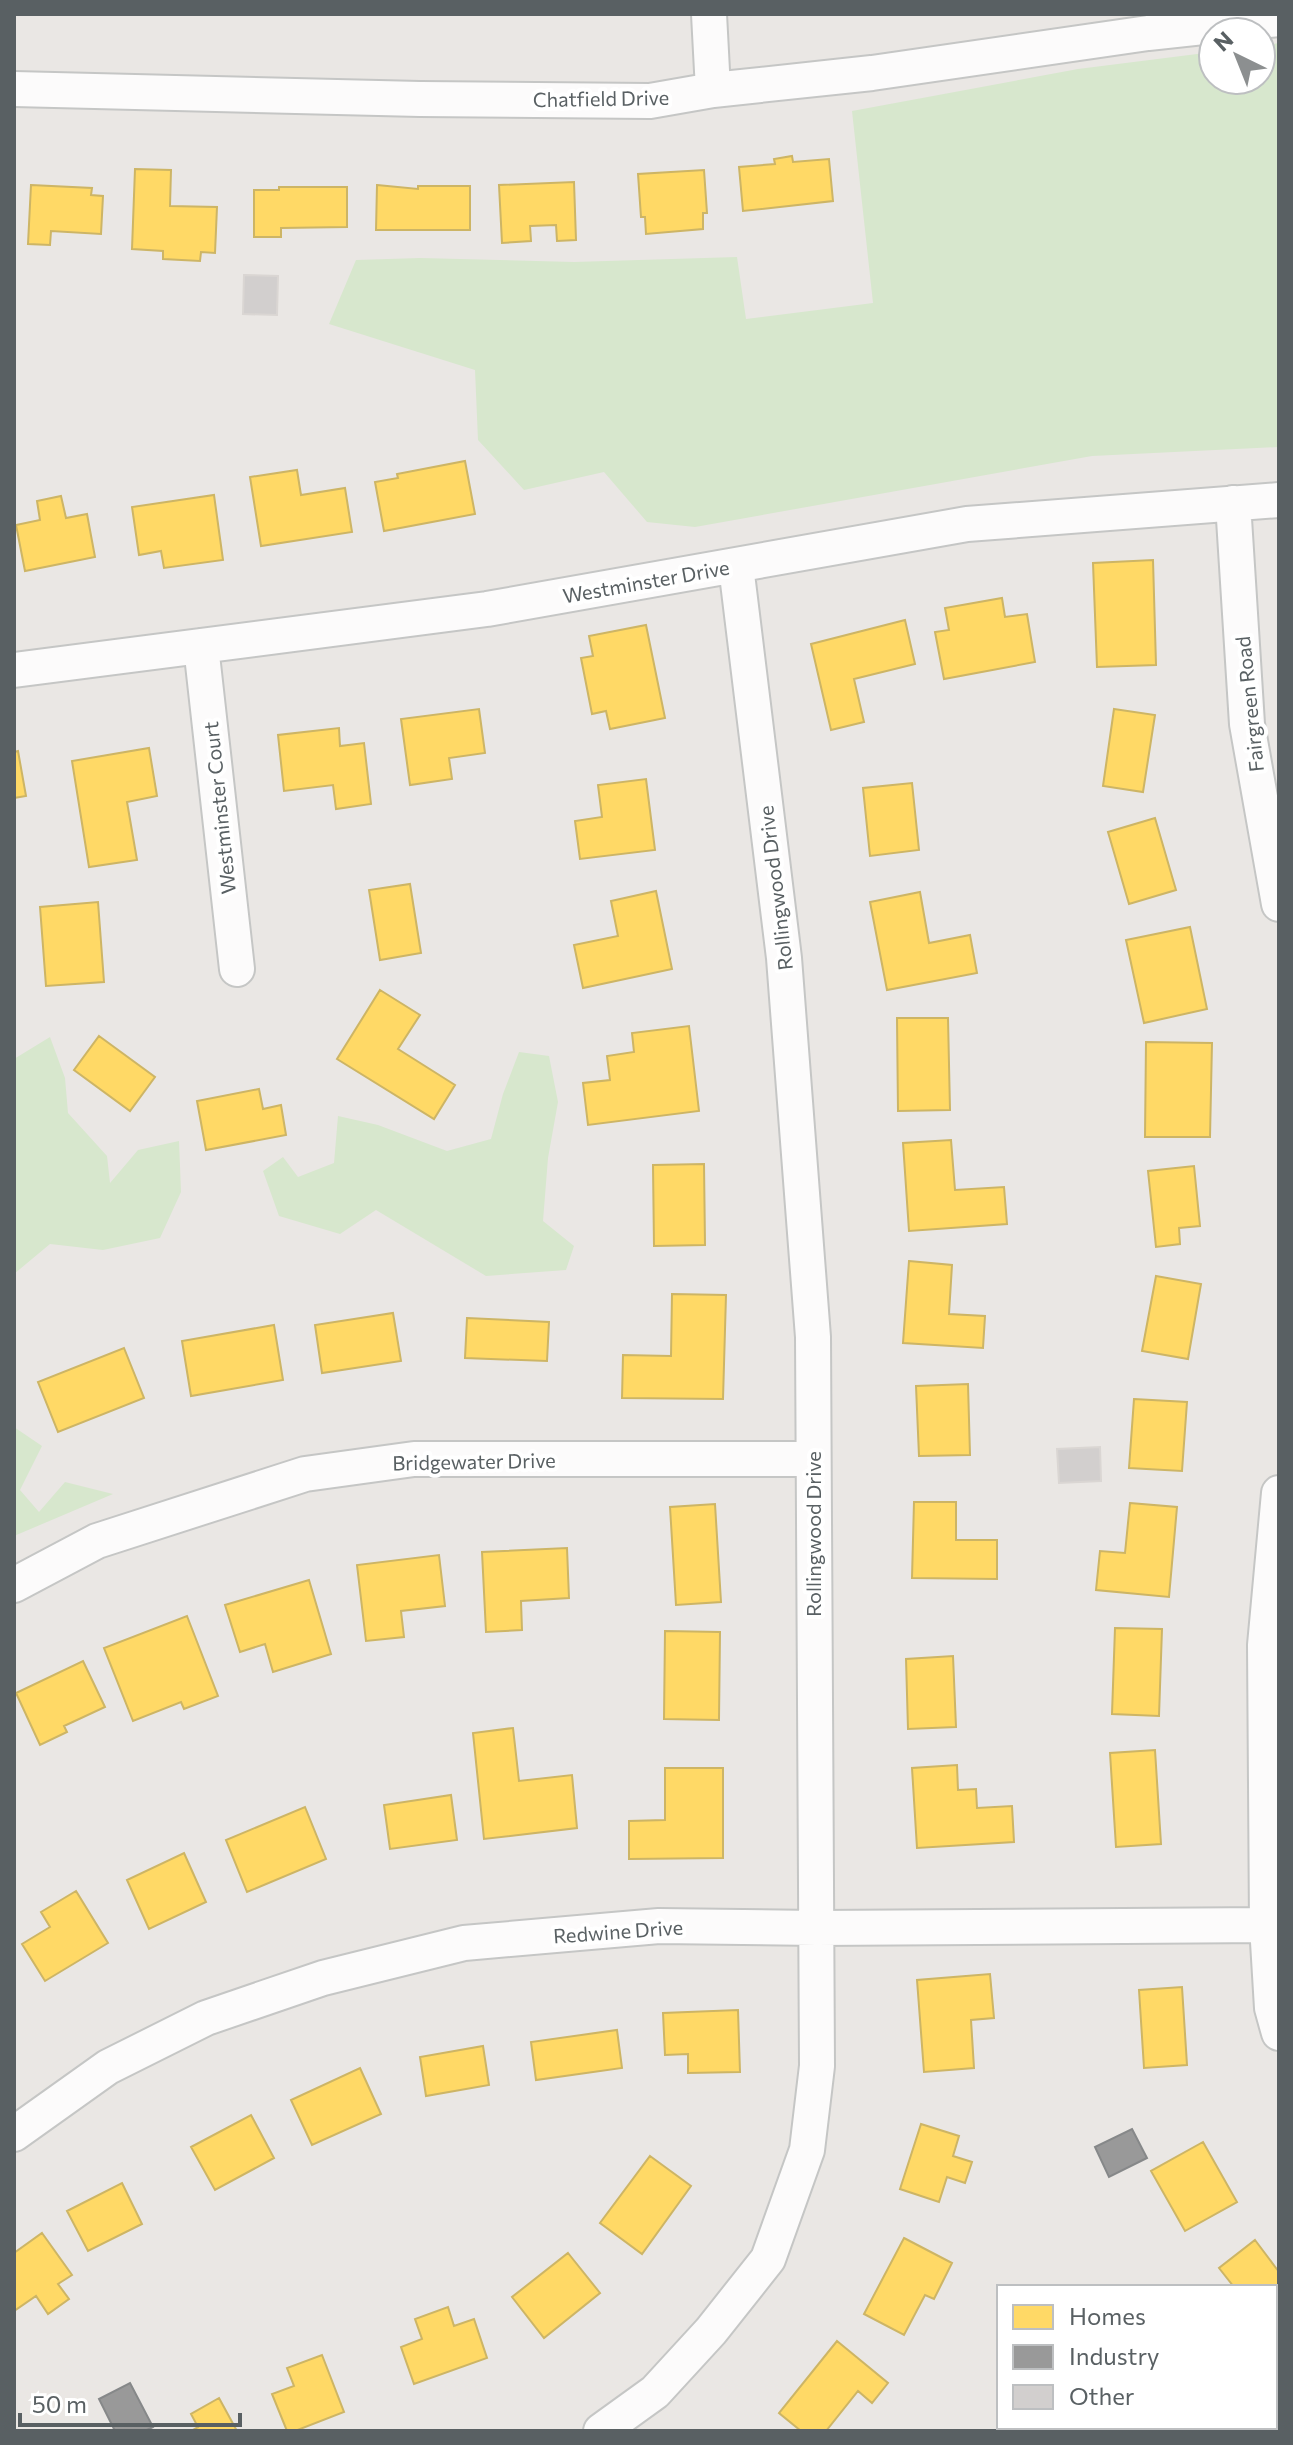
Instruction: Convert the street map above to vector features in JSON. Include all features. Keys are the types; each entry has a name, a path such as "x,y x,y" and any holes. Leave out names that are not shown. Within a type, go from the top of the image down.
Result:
{"street":[{"path":"709,14 713,90"},
{"name":"Chatfield Drive","path":"14,89 650,101 1148,33 1279,19"},
{"name":"Westminster Drive","path":"14,670 487,609 967,524 1279,500"},
{"name":"Fairgreen Road","path":"1233,503 1247,724 1279,904"},
{"name":"Rollingwood Drive","path":"601,2431 655,2392 711,2331 768,2259 807,2150 817,2066 813,1337 784,958 736,566"},
{"name":"Westminster Court","path":"201,646 237,969"},
{"name":"Bridgewater Drive","path":"14,1585 97,1541 305,1474 414,1459 812,1459"},
{"path":"1279,1493 1265,1645 1267,1925 1272,2008 1279,2033"},
{"name":"Redwine Drive","path":"14,2134 108,2067 206,2018 323,1978 464,1943 659,1926 1267,1925"}],"green space":[{"path":"1277,43 1279,447 1092,456 695,527 647,522 604,472 524,490 478,440 475,370 329,324 356,260 420,258 574,262 737,257 746,319 873,303 852,111 1078,69 1197,54 1197,96 1277,96"},
{"path":"50,1037 65,1078 68,1113 107,1156 110,1183 138,1150 179,1141 181,1192 160,1238 103,1250 50,1244 14,1274 14,1059"},
{"path":"519,1052 549,1056 558,1102 548,1158 543,1221 574,1246 566,1270 486,1276 376,1210 340,1234 279,1216 263,1171 283,1157 298,1177 334,1163 338,1116 378,1125 447,1151 491,1139"},
{"path":"14,1427 42,1446 20,1490 39,1512 65,1482 113,1494 14,1536"}],"building: Homes":[{"path":"792,156 793,162 829,159 833,201 743,211 739,167 775,164 774,159"},
{"path":"135,169 171,170 170,206 217,207 215,253 201,252 200,261 163,259 163,251 132,249"},
{"path":"704,170 707,213 703,213 703,229 646,234 645,217 641,217 638,174"},
{"path":"574,182 576,240 557,241 556,225 530,226 531,241 502,243 499,185"},
{"path":"31,185 92,188 91,195 103,196 101,234 51,231 50,245 28,244"},
{"path":"377,185 418,189 418,186 470,186 470,230 376,230"},
{"path":"279,187 347,187 347,227 281,228 281,237 254,237 254,190 279,190"},
{"path":"465,461 475,514 384,531 375,482 398,478 397,474"},
{"path":"297,470 301,495 345,488 352,532 261,546 250,477"},
{"path":"214,495 223,560 164,568 161,551 139,555 132,507"},
{"path":"61,496 66,518 87,514 95,557 25,571 16,525 40,520 37,501"},
{"path":"1153,560 1156,665 1097,667 1093,563"},
{"path":"1002,598 1005,617 1027,614 1035,662 944,679 935,632 949,630 945,608"},
{"path":"905,620 915,664 854,679 864,722 831,730 811,644"},
{"path":"646,625 665,718 610,729 606,711 592,714 581,658 593,656 589,636"},
{"path":"479,709 485,753 449,758 452,779 410,785 401,719"},
{"path":"1114,709 1155,715 1143,792 1103,786"},
{"path":"339,728 340,746 364,743 371,804 336,809 333,785 284,791 278,735"},
{"path":"149,748 157,796 127,802 137,860 89,867 72,761"},
{"path":"18,751 26,796 14,798 14,752"},
{"path":"646,779 655,850 580,859 575,821 602,817 598,785"},
{"path":"912,783 919,850 870,856 863,788"},
{"path":"1155,818 1176,890 1129,904 1108,832"},
{"path":"410,884 421,953 380,960 369,890"},
{"path":"656,891 672,969 583,988 574,945 618,936 611,901"},
{"path":"920,892 929,943 970,935 977,973 887,990 870,902"},
{"path":"98,902 104,982 46,986 40,907"},
{"path":"1190,927 1207,1009 1144,1023 1126,940"},
{"path":"380,990 420,1015 398,1049 455,1085 434,1119 337,1059"},
{"path":"897,1018 948,1018 950,1110 898,1111"},
{"path":"689,1026 699,1111 588,1125 583,1083 610,1080 607,1056 634,1052 632,1033"},
{"path":"99,1036 155,1077 130,1111 74,1070"},
{"path":"1146,1042 1212,1043 1210,1137 1145,1137"},
{"path":"259,1089 263,1109 281,1105 286,1135 206,1150 197,1101"},
{"path":"951,1140 955,1190 1004,1187 1007,1224 909,1231 903,1143"},
{"path":"704,1164 705,1245 654,1246 653,1165"},
{"path":"1194,1166 1200,1226 1179,1228 1180,1244 1156,1247 1148,1171"},
{"path":"909,1261 952,1265 949,1314 985,1316 983,1348 903,1343"},
{"path":"1156,1276 1201,1284 1188,1359 1142,1351"},
{"path":"672,1294 726,1295 723,1399 622,1398 623,1355 671,1356"},
{"path":"393,1313 401,1361 322,1373 315,1325"},
{"path":"467,1318 549,1322 547,1361 465,1358"},
{"path":"274,1325 283,1380 191,1396 182,1341"},
{"path":"124,1348 144,1398 58,1432 38,1382"},
{"path":"968,1384 970,1455 919,1456 916,1386"},
{"path":"1134,1399 1187,1402 1182,1471 1129,1468"},
{"path":"914,1502 956,1502 956,1540 997,1540 997,1579 912,1578"},
{"path":"1130,1503 1177,1507 1169,1597 1096,1590 1100,1551 1125,1553"},
{"path":"715,1504 721,1602 676,1605 670,1507"},
{"path":"567,1548 569,1598 521,1601 522,1630 486,1632 482,1552"},
{"path":"439,1555 445,1606 401,1611 404,1637 366,1641 357,1565"},
{"path":"309,1580 331,1654 273,1672 265,1644 240,1652 225,1605"},
{"path":"187,1616 218,1696 184,1709 181,1702 133,1721 104,1648"},
{"path":"1115,1628 1162,1629 1159,1716 1112,1714"},
{"path":"665,1631 720,1632 719,1720 664,1719"},
{"path":"953,1656 956,1727 908,1729 906,1659"},
{"path":"83,1661 105,1707 64,1726 67,1732 40,1745 16,1693"},
{"path":"513,1728 519,1781 572,1775 577,1828 484,1839 473,1733"},
{"path":"1155,1750 1161,1844 1116,1847 1110,1753"},
{"path":"957,1765 958,1790 976,1789 977,1808 1012,1806 1014,1842 917,1848 912,1768"},
{"path":"665,1768 723,1768 723,1858 629,1859 629,1821 665,1820"},
{"path":"451,1795 457,1840 390,1849 384,1805"},
{"path":"305,1807 326,1859 247,1892 226,1840"},
{"path":"184,1853 206,1902 149,1929 127,1880"},
{"path":"76,1891 108,1943 45,1981 22,1944 50,1927 41,1912"},
{"path":"990,1974 994,2018 971,2020 974,2068 924,2072 917,1980"},
{"path":"1182,1987 1187,2065 1144,2068 1139,1990"},
{"path":"738,2010 740,2072 688,2073 688,2054 665,2055 663,2013"},
{"path":"617,2030 622,2068 536,2080 531,2042"},
{"path":"483,2046 489,2085 426,2096 420,2057"},
{"path":"360,2068 381,2114 312,2145 291,2100"},
{"path":"251,2115 274,2158 215,2190 191,2147"},
{"path":"921,2124 959,2136 953,2156 972,2162 965,2183 947,2177 939,2202 900,2189"},
{"path":"1203,2142 1237,2202 1185,2231 1151,2171"},
{"path":"650,2156 691,2186 642,2254 600,2223"},
{"path":"122,2183 142,2224 88,2251 67,2211"},
{"path":"42,2233 72,2275 58,2284 69,2299 48,2314 36,2296 14,2311 14,2253"},
{"path":"904,2238 952,2263 934,2299 925,2295 904,2335 864,2314"},
{"path":"1255,2240 1279,2272 1279,2315 1277,2316 1277,2285 1232,2285 1219,2268"},
{"path":"568,2253 600,2293 544,2338 512,2297"},
{"path":"448,2307 454,2326 474,2319 487,2358 414,2384 401,2347 422,2339 415,2319"},
{"path":"837,2341 888,2383 872,2403 858,2391 826,2431 801,2431 779,2413"},
{"path":"322,2355 344,2412 295,2431 287,2431 272,2394 294,2386 287,2368"},
{"path":"219,2398 237,2431 191,2431 198,2427 191,2414"},
{"path":"1079,2429 1138,2429 1136,2431"}],"building: Industry":[{"path":"1132,2129 1147,2158 1109,2177 1095,2147"},
{"path":"130,2383 153,2427 145,2431 115,2431 99,2399"}],"building: Other":[{"path":"244,275 278,276 277,315 243,314"},
{"path":"1100,1447 1101,1481 1059,1483 1057,1449"}]}
